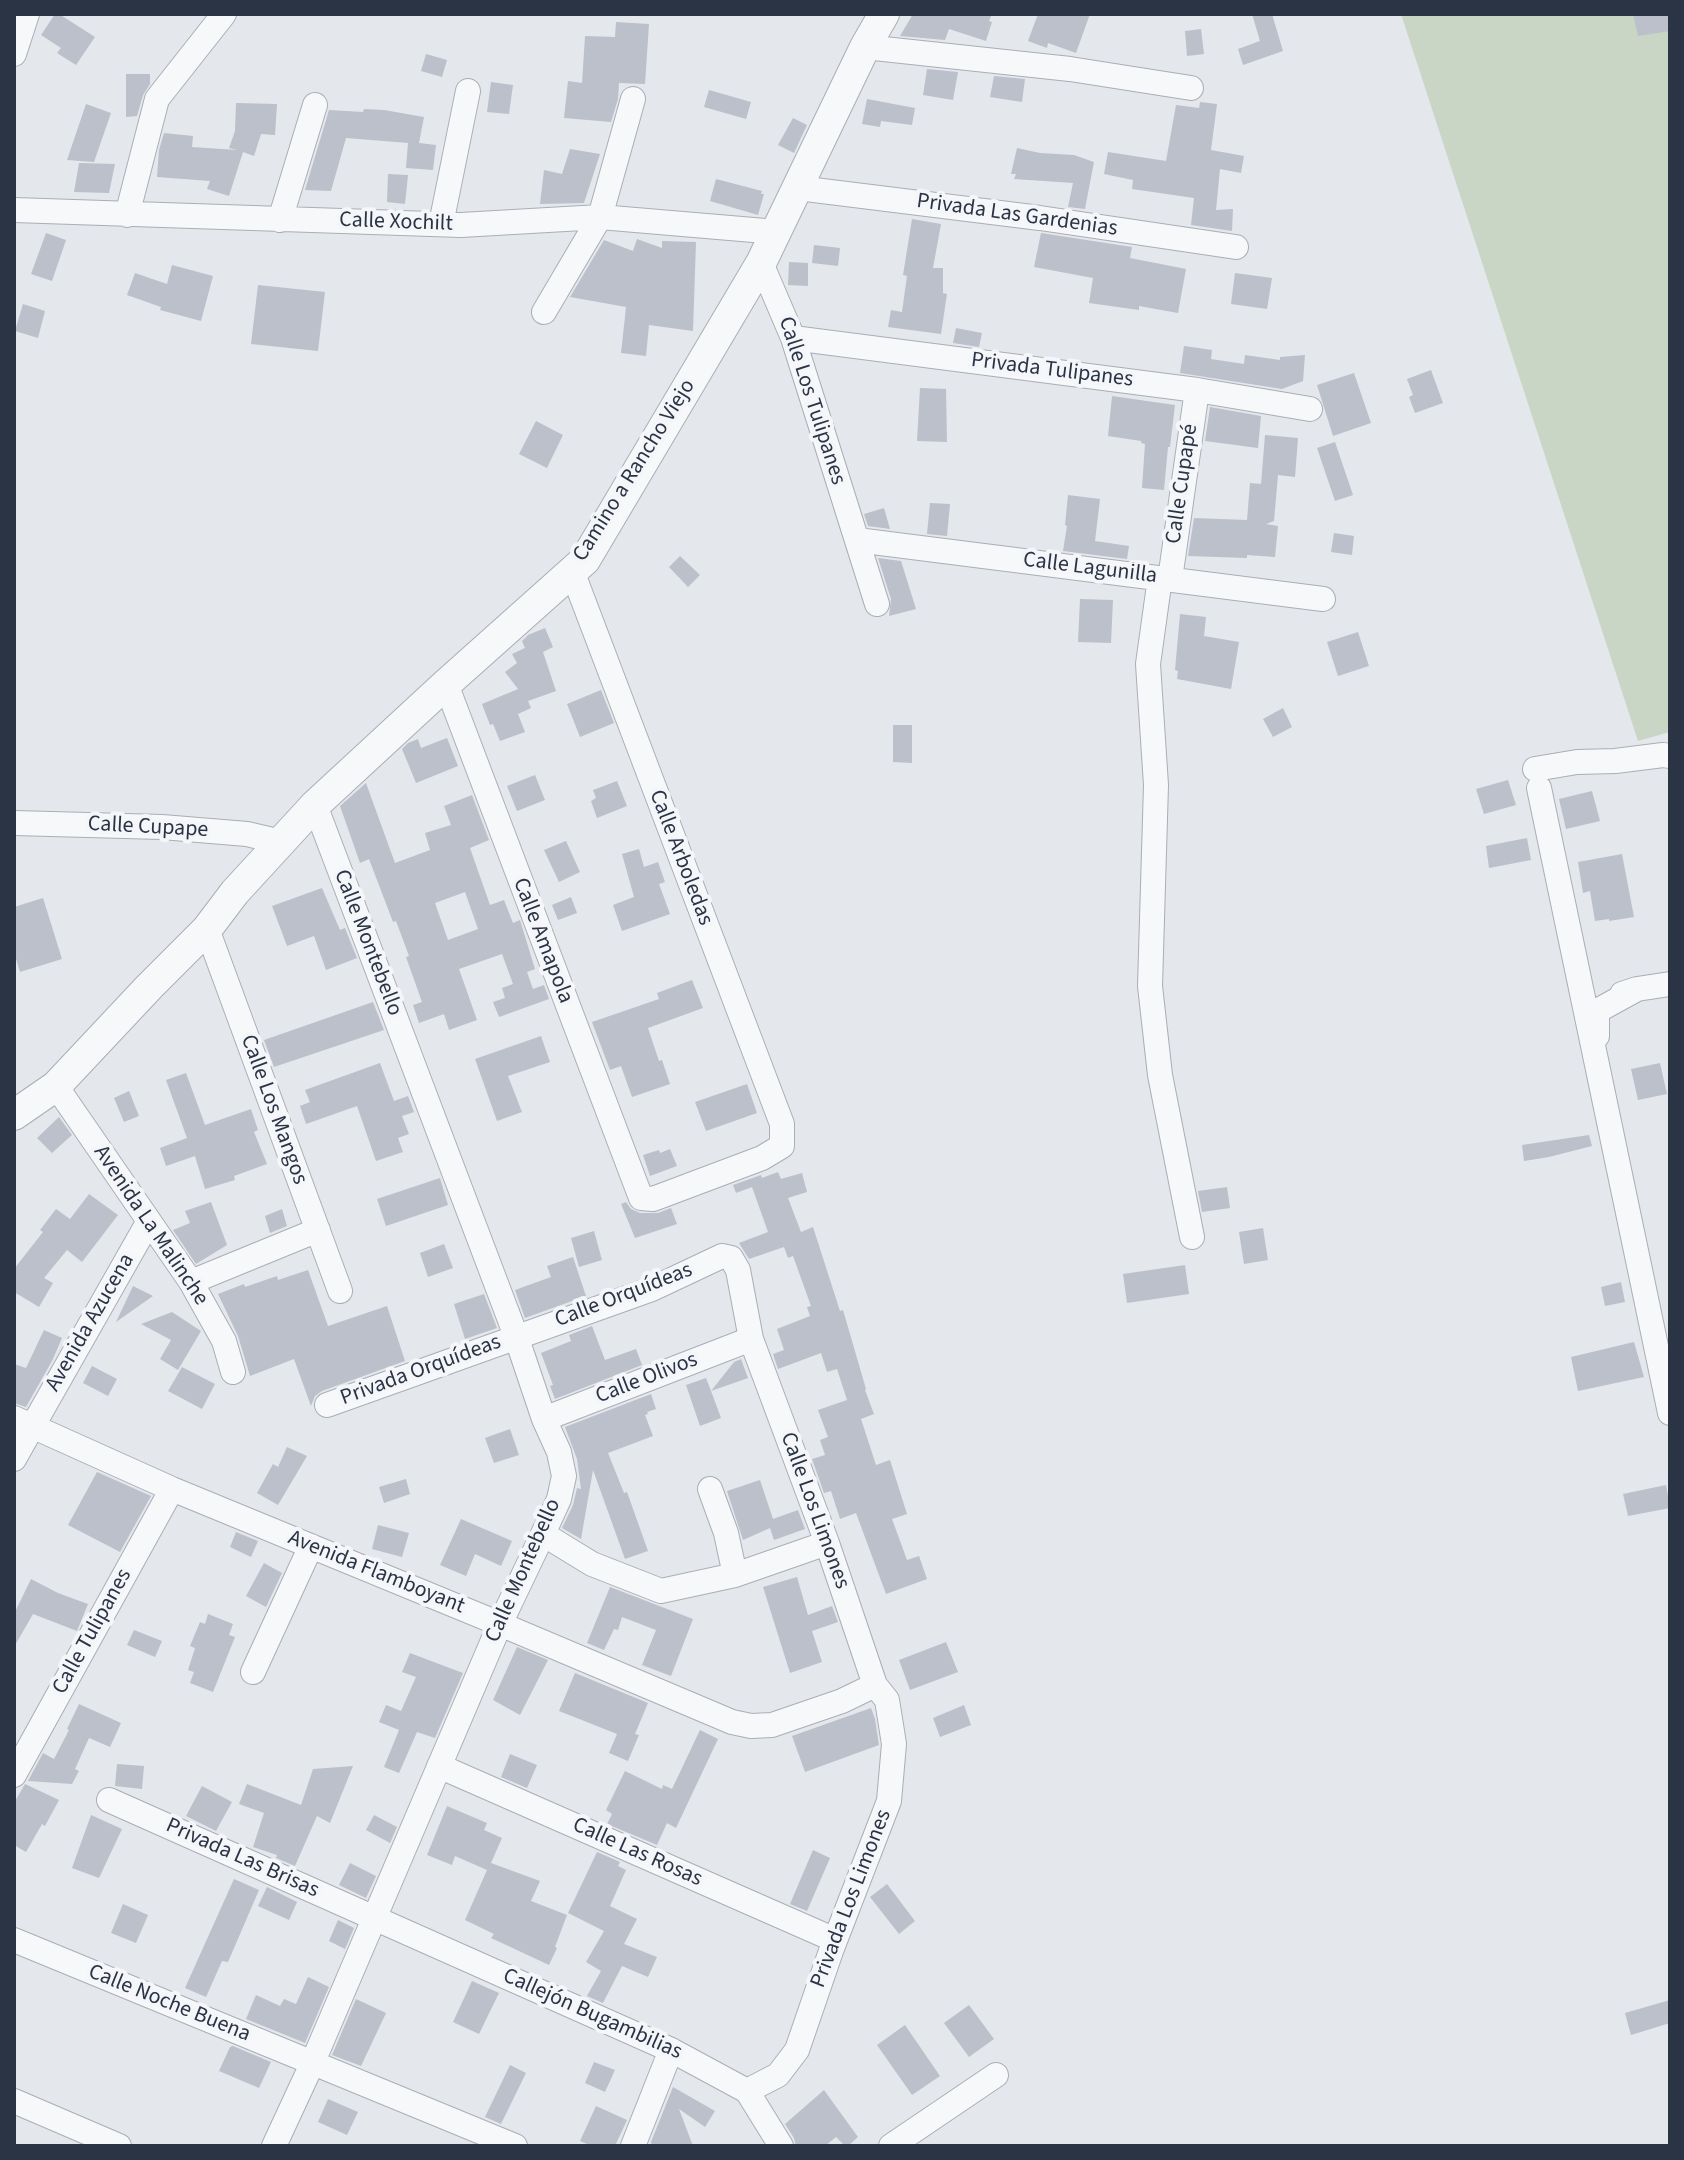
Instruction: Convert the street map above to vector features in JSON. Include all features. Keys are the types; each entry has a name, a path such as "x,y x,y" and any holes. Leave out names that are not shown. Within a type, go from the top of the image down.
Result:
{"street":[{"path":"14,54 27,14"},
{"path":"127,215 157,99 224,14"},
{"name":"Camino a Rancho Viejo","path":"14,1115 56,1086 207,929 235,892 315,805 585,560 761,263 865,47 884,14"},
{"path":"865,47 1070,69 1191,88"},
{"path":"441,224 468,91"},
{"path":"544,312 600,217 633,99"},
{"path":"280,220 315,105"},
{"name":"Privada Las Gardenias","path":"798,188 1040,218 1236,247"},
{"name":"Calle Xochilt","path":"14,210 441,224 600,217 777,232"},
{"name":"Calle Los Tulipanes","path":"761,263 793,338 877,604"},
{"name":"Privada Tulipanes","path":"793,338 1197,390 1310,409"},
{"name":"Calle Cupapé","path":"1192,1237 1160,1075 1150,986 1156,785 1148,664 1197,390"},
{"name":"Calle Lagunilla","path":"857,540 1323,599"},
{"name":"Calle Arboledas","path":"572,571 782,1124 782,1146 762,1158 653,1199 641,1198"},
{"name":"Calle Amapola","path":"446,684 641,1198"},
{"path":"1670,756 1577,762 1537,779 1596,1063 1660,1311 1670,1413"},
{"name":"Calle Montebello","path":"274,2146 318,2066 375,1918 500,1624 559,1499 564,1476 559,1452 544,1419 516,1336 315,805"},
{"name":"Calle Cupape","path":"14,823 162,827 247,834 281,842"},
{"name":"Calle Los Mangos","path":"207,929 340,1291"},
{"path":"1584,1006 1637,989 1670,984"},
{"path":"1596,1063 1597,1011 1637,989"},
{"name":"Avenida La Malinche","path":"56,1086 191,1282 224,1341 233,1372"},
{"name":"Avenida Azucena","path":"14,1459 23,1422 149,1221"},
{"path":"191,1282 318,1230"},
{"name":"Calle Orquídeas","path":"516,1336 652,1289 722,1256 731,1258"},
{"name":"Calle Los Limones","path":"731,1258 738,1270 751,1339 827,1543 875,1685"},
{"name":"Privada Orquídeas","path":"327,1405 516,1336"},
{"name":"Calle Olivos","path":"544,1419 751,1339"},
{"name":"Avenida Flamboyant","path":"23,1422 172,1489 732,1722 751,1726 772,1725 842,1701 875,1685"},
{"name":"Calle Tulipanes","path":"14,1775 172,1489"},
{"path":"710,1489 726,1533 735,1575"},
{"path":"543,1534 592,1564 661,1591 735,1575 827,1543"},
{"path":"253,1672 311,1546"},
{"name":"Privada Los Limones","path":"747,2091 778,2075 797,2050 835,1940 889,1801 894,1744 887,1700 875,1685"},
{"name":"Calle Las Rosas","path":"439,1766 835,1940"},
{"name":"Privada Las Brisas","path":"109,1800 375,1918"},
{"name":"Callejón Bugambilias","path":"375,1918 671,2050 747,2091 781,2146"},
{"name":"Calle Noche Buena","path":"14,1940 515,2146"},
{"path":"633,2146 671,2050"},
{"path":"891,2146 996,2075"},
{"path":"14,2101 119,2146"}],"green space":[{"path":"1401,14 1670,14 1670,732 1638,741"}],"building":[{"path":"55,14 95,37 76,65 57,53 61,48 41,35"},
{"path":"913,14 992,14 989,21 992,22 986,41 949,29 945,40 900,36"},
{"path":"1038,14 1090,14 1076,53 1048,43 1047,48 1028,41"},
{"path":"1252,14 1272,14 1283,51 1243,65 1238,49 1260,41"},
{"path":"1633,14 1670,14 1670,31 1638,36"},
{"path":"616,22 649,24 645,84 619,83 611,122 564,118 568,81 582,83 585,36 615,37"},
{"path":"1201,29 1204,54 1187,56 1185,31"},
{"path":"426,54 447,60 442,77 421,71"},
{"path":"927,69 958,72 953,100 923,95"},
{"path":"126,74 150,74 150,84 137,116 126,117"},
{"path":"994,76 1025,79 1022,102 990,97"},
{"path":"491,82 513,85 509,114 487,112"},
{"path":"709,90 751,102 746,119 704,107"},
{"path":"867,99 915,108 912,125 881,121 880,127 862,124"},
{"path":"1200,102 1217,104 1211,150 1244,156 1241,173 1220,169 1216,210 1233,209 1232,231 1191,225 1194,198 1132,189 1133,180 1104,174 1108,152 1166,161 1176,105 1199,108"},
{"path":"236,103 277,104 275,135 261,134 254,156 243,152 229,196 207,189 210,181 157,177 164,133 193,136 192,147 237,150 229,148 235,131"},
{"path":"86,104 111,113 94,162 67,160"},
{"path":"364,109 424,117 419,143 436,145 433,170 406,168 408,143 346,138 331,191 305,190 329,110 363,112"},
{"path":"793,118 807,125 794,153 778,145"},
{"path":"1017,148 1074,155 1094,162 1085,209 1068,207 1073,183 1014,179 1016,174 1011,174"},
{"path":"570,149 600,154 584,203 540,204 544,170 562,174"},
{"path":"79,163 115,164 109,193 74,192"},
{"path":"388,174 408,175 405,204 387,202"},
{"path":"716,179 762,191 761,194 764,194 758,215 710,201"},
{"path":"912,219 941,224 933,268 943,268 943,293 947,294 941,334 888,327 891,310 902,312 907,276 903,275"},
{"path":"46,233 66,240 52,281 31,274"},
{"path":"1041,233 1132,247 1130,258 1186,269 1178,313 1139,306 1139,310 1089,303 1093,278 1034,267"},
{"path":"637,239 662,248 662,241 696,242 693,331 649,325 646,356 621,353 626,307 570,297 604,240 633,251"},
{"path":"814,245 840,248 838,266 812,263"},
{"path":"789,262 808,263 808,286 788,285"},
{"path":"172,265 213,276 201,321 160,310 161,307 127,295 135,273 167,284"},
{"path":"1235,273 1272,278 1267,309 1231,304"},
{"path":"258,285 325,292 318,351 251,344"},
{"path":"23,304 45,311 38,338 15,331"},
{"path":"956,328 982,333 979,347 953,343"},
{"path":"1184,346 1212,350 1211,359 1244,364 1245,355 1280,360 1280,357 1305,355 1303,381 1282,389 1180,373"},
{"path":"1431,370 1443,403 1415,413 1407,379"},
{"path":"1354,373 1371,423 1333,436 1317,385"},
{"path":"920,388 946,389 947,442 917,441"},
{"path":"1112,396 1175,405 1164,490 1142,488 1145,444 1108,436"},
{"path":"1210,407 1261,416 1258,448 1205,441"},
{"path":"536,421 563,435 547,468 519,454"},
{"path":"1265,435 1298,438 1295,477 1278,475 1274,521 1266,524 1278,526 1275,557 1188,556 1194,518 1247,520 1250,483 1261,484"},
{"path":"1335,442 1353,495 1335,501 1317,448"},
{"path":"1068,495 1100,499 1095,541 1129,546 1127,559 1063,551"},
{"path":"930,503 950,504 947,536 927,534"},
{"path":"884,508 890,529 868,526 864,514"},
{"path":"1334,533 1354,536 1352,555 1331,552"},
{"path":"680,556 700,575 688,587 669,567"},
{"path":"878,558 901,561 916,609 889,616 891,599"},
{"path":"1080,599 1113,600 1111,643 1078,642"},
{"path":"1180,614 1206,617 1204,636 1239,642 1231,689 1177,679 1178,671 1175,670"},
{"path":"545,628 553,647 543,652 556,691 528,701 531,708 518,714 525,732 500,741 482,704 518,689 505,672 517,663 512,654 525,648 522,641 528,635"},
{"path":"1358,632 1369,666 1338,676 1327,642"},
{"path":"601,690 614,723 580,737 567,704"},
{"path":"1283,708 1292,727 1273,737 1263,719"},
{"path":"893,725 912,725 912,763 893,762"},
{"path":"447,738 458,766 416,783 402,749 418,739 421,748"},
{"path":"535,775 545,800 517,811 507,786"},
{"path":"1508,780 1516,805 1484,814 1476,789"},
{"path":"617,781 627,806 597,818 591,801 596,798 593,790"},
{"path":"366,783 395,863 430,850 425,833 451,825 444,806 472,795 489,840 470,848 490,905 504,900 513,923 520,920 535,969 527,972 533,989 544,985 549,999 499,1017 493,1002 505,998 502,988 513,984 502,954 459,969 477,1020 449,1030 444,1014 419,1023 413,1005 422,1002 406,957 409,956 369,859 360,863 340,806","holes":["465,892 478,929 448,940 435,903"]},
{"path":"1592,791 1600,821 1566,829 1559,799"},
{"path":"1527,838 1531,860 1489,868 1486,846"},
{"path":"566,841 580,872 559,882 544,850"},
{"path":"639,849 644,867 658,862 665,882 659,884 670,914 622,931 613,905 634,897 622,854"},
{"path":"1622,854 1634,917 1595,921 1590,891 1583,893 1578,862"},
{"path":"322,888 340,930 345,928 357,958 326,970 314,936 287,946 272,906"},
{"path":"571,897 577,913 558,920 552,905"},
{"path":"43,898 62,959 20,972 14,952 14,907"},
{"path":"692,980 703,1008 648,1028 670,1084 632,1097 621,1066 610,1070 592,1022 659,999 657,993"},
{"path":"373,1002 384,1030 274,1067 264,1040"},
{"path":"541,1036 550,1062 508,1076 522,1112 497,1121 475,1059"},
{"path":"380,1063 394,1101 408,1096 414,1112 402,1116 409,1134 398,1138 403,1152 376,1161 357,1106 306,1124 300,1106 310,1102 305,1090"},
{"path":"1660,1063 1667,1094 1638,1100 1631,1069"},
{"path":"186,1073 205,1125 251,1109 258,1130 254,1132 267,1164 234,1176 235,1180 205,1189 195,1156 166,1166 160,1148 187,1138 166,1080"},
{"path":"747,1084 757,1113 706,1131 695,1102"},
{"path":"129,1091 139,1116 124,1122 114,1098"},
{"path":"59,1117 72,1135 52,1153 37,1138"},
{"path":"1589,1135 1592,1146 1524,1161 1522,1145"},
{"path":"670,1149 677,1166 650,1176 643,1155"},
{"path":"778,1172 781,1179 802,1173 807,1192 788,1198 801,1232 813,1227 840,1311 843,1310 874,1414 861,1419 876,1465 890,1460 907,1514 892,1519 907,1560 919,1556 927,1579 886,1594 856,1513 840,1519 831,1491 824,1493 812,1459 825,1455 820,1440 828,1437 818,1410 847,1400 837,1369 827,1372 821,1353 778,1369 773,1354 784,1350 777,1329 810,1316 807,1307 811,1306 793,1256 788,1258 784,1247 749,1259 739,1243 768,1232 752,1187 736,1193 733,1185"},
{"path":"440,1178 448,1205 386,1226 377,1199"},
{"path":"1227,1187 1230,1208 1202,1212 1198,1191"},
{"path":"89,1194 118,1215 82,1262 67,1250 44,1278 53,1283 39,1307 14,1292 14,1269 43,1232 40,1230 56,1209 70,1219"},
{"path":"211,1202 227,1245 196,1264 173,1230 190,1223 185,1211"},
{"path":"626,1202 631,1209 640,1213 658,1213 671,1208 677,1224 635,1238 621,1204"},
{"path":"282,1209 287,1226 270,1233 265,1216"},
{"path":"1263,1228 1268,1260 1244,1264 1239,1232"},
{"path":"594,1231 602,1260 579,1267 571,1238"},
{"path":"444,1244 453,1268 428,1277 420,1253"},
{"path":"573,1257 586,1296 525,1318 515,1290 551,1277 547,1266"},
{"path":"1185,1265 1189,1294 1127,1303 1123,1274"},
{"path":"308,1270 328,1326 387,1306 405,1361 322,1391 315,1396 311,1406 294,1359 250,1376 238,1336 218,1294 244,1284 245,1287 277,1276 278,1280"},
{"path":"1621,1282 1625,1302 1605,1306 1601,1287"},
{"path":"133,1286 153,1296 116,1322"},
{"path":"484,1294 497,1328 465,1339 454,1304"},
{"path":"172,1312 201,1331 178,1370 160,1359 171,1340 141,1324"},
{"path":"592,1326 605,1360 636,1349 642,1365 555,1399 541,1353 571,1341 569,1335"},
{"path":"44,1330 62,1338 26,1407 14,1403 14,1364 26,1368"},
{"path":"1634,1342 1644,1377 1578,1391 1571,1357"},
{"path":"741,1359 748,1378 711,1391 734,1362"},
{"path":"92,1366 117,1379 108,1396 83,1383"},
{"path":"182,1367 215,1384 202,1409 168,1391"},
{"path":"706,1378 721,1418 700,1426 686,1385"},
{"path":"651,1394 656,1409 645,1415 653,1436 608,1453 624,1493 627,1492 648,1551 625,1559 593,1470 581,1539 562,1528 577,1488 581,1489 577,1459 565,1427"},
{"path":"510,1429 519,1455 494,1463 485,1438"},
{"path":"287,1447 307,1456 278,1505 257,1493 273,1464 278,1467"},
{"path":"97,1472 151,1496 120,1552 68,1525"},
{"path":"406,1479 410,1494 384,1503 379,1487"},
{"path":"760,1480 773,1519 798,1510 805,1529 774,1540 770,1528 743,1540 727,1491"},
{"path":"1666,1485 1670,1508 1628,1516 1623,1494"},
{"path":"461,1519 512,1541 501,1566 475,1554 466,1576 440,1565"},
{"path":"378,1525 409,1533 402,1557 372,1549"},
{"path":"236,1532 258,1541 251,1557 230,1547"},
{"path":"264,1563 282,1573 266,1607 246,1596"},
{"path":"797,1577 808,1615 832,1606 838,1622 812,1631 822,1662 790,1673 763,1587"},
{"path":"31,1579 88,1604 77,1631 33,1614 14,1647 14,1614"},
{"path":"610,1587 693,1619 671,1676 642,1665 656,1630 622,1617 618,1630 614,1629 604,1650 587,1643"},
{"path":"208,1614 233,1624 229,1635 235,1637 213,1692 190,1683 194,1672 188,1670 195,1648 190,1646 200,1622 205,1624"},
{"path":"134,1630 162,1641 155,1657 127,1645"},
{"path":"946,1642 958,1672 910,1690 899,1660"},
{"path":"517,1647 548,1660 520,1715 493,1700"},
{"path":"410,1653 463,1673 435,1738 417,1732 399,1773 384,1767 399,1730 379,1722 386,1705 401,1711 416,1677 402,1672"},
{"path":"575,1673 648,1703 628,1761 609,1753 617,1734 559,1711"},
{"path":"79,1704 121,1723 110,1747 89,1738 72,1784 28,1781 43,1753 54,1759"},
{"path":"964,1705 971,1725 940,1737 933,1718"},
{"path":"871,1708 879,1745 805,1772 792,1736"},
{"path":"700,1730 718,1739 676,1828 667,1823 657,1845 607,1824 612,1814 606,1810 625,1771 662,1789 663,1785 672,1789"},
{"path":"510,1754 537,1765 527,1788 501,1777"},
{"path":"117,1764 144,1766 142,1789 115,1786"},
{"path":"353,1766 330,1823 317,1816 295,1866 276,1858 277,1855 253,1847 264,1813 239,1804 247,1784 301,1805 313,1769"},
{"path":"25,1784 59,1800 26,1852 14,1845 14,1803"},
{"path":"202,1786 232,1802 216,1831 186,1816"},
{"path":"447,1806 487,1823 484,1830 502,1838 491,1863 540,1881 531,1901 567,1915 549,1965 491,1938 494,1934 465,1920 487,1870 455,1856 452,1865 427,1855"},
{"path":"91,1815 122,1829 99,1878 72,1868"},
{"path":"374,1815 397,1827 390,1843 366,1830"},
{"path":"813,1850 830,1858 807,1911 790,1904"},
{"path":"597,1852 620,1862 618,1866 626,1870 610,1906 637,1919 624,1944 657,1957 648,1977 622,1966 603,2003 587,1996 601,1971 586,1962 604,1931 568,1913"},
{"path":"350,1863 376,1876 366,1898 339,1885"},
{"path":"234,1879 259,1890 228,1962 222,1961 206,1997 185,1988"},
{"path":"887,1884 915,1921 899,1934 870,1897"},
{"path":"267,1887 297,1902 289,1920 258,1906"},
{"path":"123,1904 148,1915 136,1943 111,1933"},
{"path":"338,1920 354,1928 345,1949 329,1941"},
{"path":"308,1977 329,1987 305,2043 246,2019 256,1995 280,2006 284,1999 296,2004"},
{"path":"472,1981 499,1993 479,2034 453,2022"},
{"path":"356,1999 386,2013 361,2066 332,2055"},
{"path":"1670,2000 1670,2023 1631,2035 1625,2013"},
{"path":"969,2005 994,2039 969,2057 944,2023"},
{"path":"905,2025 940,2076 912,2095 877,2045"},
{"path":"233,2046 271,2062 259,2088 219,2071"},
{"path":"594,2062 615,2070 605,2092 585,2083"},
{"path":"510,2065 526,2073 501,2124 485,2117"},
{"path":"673,2087 715,2111 705,2127 679,2109 693,2146 652,2146 651,2142"},
{"path":"824,2090 858,2137 848,2146 836,2137 825,2146 796,2146 785,2124"},
{"path":"328,2099 358,2112 347,2135 318,2122"},
{"path":"596,2106 627,2120 615,2146 592,2146 580,2141"}]}
